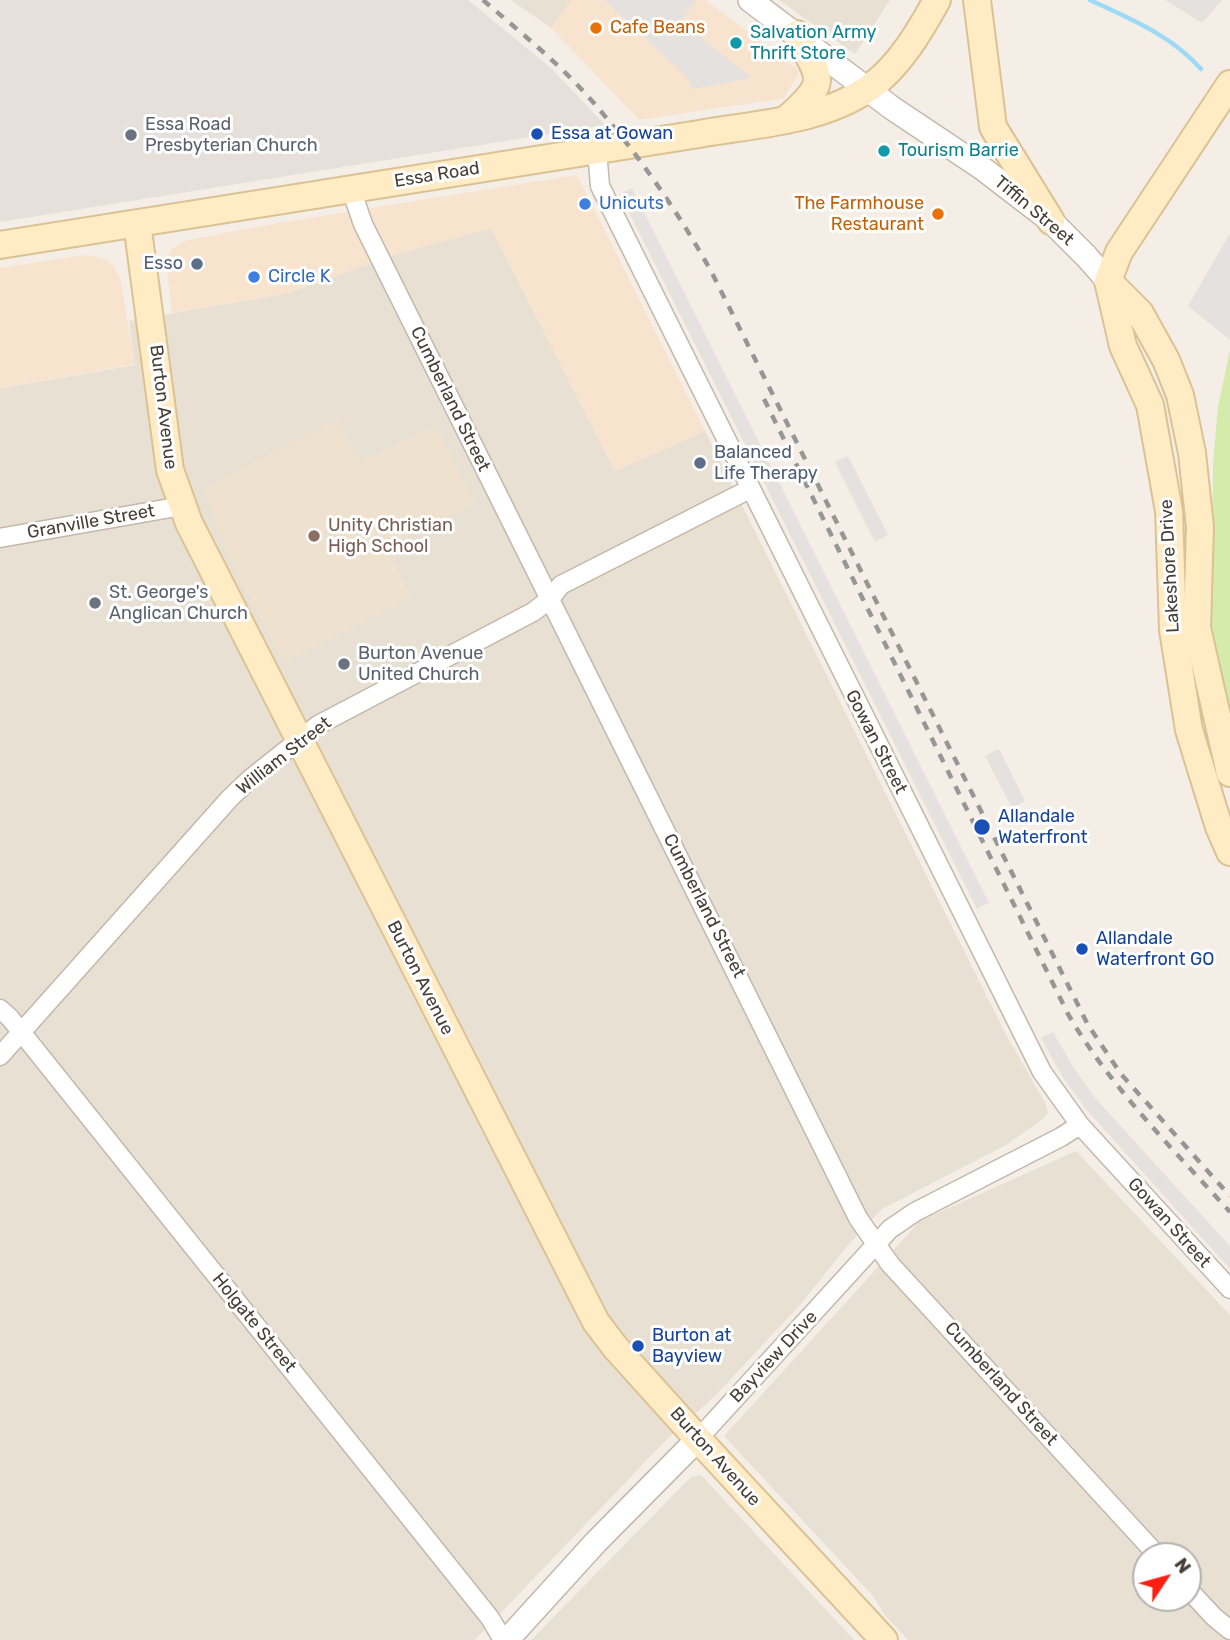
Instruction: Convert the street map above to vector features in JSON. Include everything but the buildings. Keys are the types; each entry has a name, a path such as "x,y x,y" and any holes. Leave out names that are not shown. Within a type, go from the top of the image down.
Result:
{"main road":[{"path":"869,89 905,50 937,0"},
{"path":"977,0 993,127 1051,221"},
{"path":"787,119 811,97 817,86 818,74 797,34"},
{"name":"Essa Road","path":"0,245 787,119 821,111 869,89"},
{"path":"1108,281 1132,264 1159,222 1228,96"},
{"path":"1108,281 1118,251 1228,96"},
{"name":"Burton Avenue","path":"137,223 170,470 182,506 207,561 596,1322 615,1347 698,1439 884,1640"},
{"name":"Lakeshore Drive","path":"1108,281 1140,313 1166,360 1181,395 1192,453 1200,527 1197,628 1230,773"},
{"name":"Lakeshore Drive","path":"1108,281 1123,346 1150,405 1170,511 1173,630 1189,730 1219,827 1230,852"}],"street":[{"name":"Tiffin Street","path":"750,0 892,108 982,168 1051,221 1108,281"},
{"name":"Gowan Street","path":"597,150 600,186 1031,1051 1052,1088 1080,1125 1230,1289"},
{"name":"Cumberland Street","path":"351,188 363,224 858,1218 890,1264 1145,1542"},
{"name":"William Street","path":"0,1056 230,798 298,740 318,725 533,612 550,599 561,584 750,489"},
{"name":"Granville Street","path":"0,538 182,506"},
{"name":"Holgate Street","path":"0,1009 505,1640"},
{"name":"Bayview Drive","path":"505,1640 596,1542 698,1439 890,1229 915,1212 1080,1125"},
{"path":"1202,1605 1230,1630 1220,1640"}],"shaded area":[{"path":"0,0 468,0 551,68 605,125 0,222"},
{"path":"511,0 572,0 551,28"},
{"path":"572,0 705,0 800,71 784,98 639,120 551,28"},
{"path":"604,0 696,0 681,22 752,78 692,89 688,78"},
{"path":"779,0 890,0 855,54"},
{"path":"1165,0 1222,0 1202,23"},
{"path":"577,175 705,431 615,471 491,228 393,255 288,293 172,313 166,258 174,247 183,241"},
{"path":"632,188 989,903 977,909 620,194"},
{"path":"491,228 615,471 705,431 1006,1035 1046,1104 1048,1113 1006,1145 882,1209 849,1244 799,1306 715,1396 665,1441 475,1640 0,1640 0,388 135,365 129,321 288,293 393,255"},
{"path":"1230,233 1230,340 1188,306"},
{"path":"86,255 105,259 114,267 120,278 135,364 0,388 0,268"},
{"name":"Unity Christian High School","path":"337,419 360,463 435,425 475,504 386,546 412,598 284,663 236,572 216,526 205,488"},
{"path":"848,456 888,535 875,542 835,462"},
{"path":"999,749 1025,801 1012,808 985,756"},
{"path":"1053,1032 1096,1099 1230,1246 1230,1269 1085,1108 1062,1076 1041,1038"},
{"path":"1076,1151 1230,1315 1230,1640 908,1640 884,1614 874,1597 724,1436 920,1221"},
{"path":"701,1475 854,1640 531,1640 691,1477"}],"green space":[{"path":"1230,350 1230,723 1211,656 1213,463 1218,407"}],"waterway":[{"path":"1090,0 1163,37 1201,69"}],"railway":[{"path":"483,0 553,61 593,102 642,163 686,228 712,273 1088,1025 1121,1074 1230,1196"},
{"path":"764,399 1068,1014 1123,1093 1230,1212"}],"place":[{"name":"Cafe Beans","path":"596,28"},
{"name":"Salvation Army Thrift Store","path":"736,43"},
{"name":"Essa at Gowan","path":"537,134"},
{"name":"Essa Road Presbyterian Church","path":"131,135"},
{"name":"Tourism Barrie","path":"884,151"},
{"name":"Unicuts","path":"585,204"},
{"name":"The Farmhouse Restaurant","path":"938,214"},
{"name":"Esso","path":"197,264"},
{"name":"Circle K","path":"254,277"},
{"name":"Balanced Life Therapy","path":"700,463"},
{"name":"Unity Christian High School","path":"314,536"},
{"name":"St. George's Anglican Church","path":"95,603"},
{"name":"Burton Avenue United Church","path":"344,664"},
{"name":"Allandale Waterfront","path":"982,827"},
{"name":"Allandale Waterfront GO","path":"1082,949"},
{"name":"Burton at Bayview","path":"638,1346"}]}
